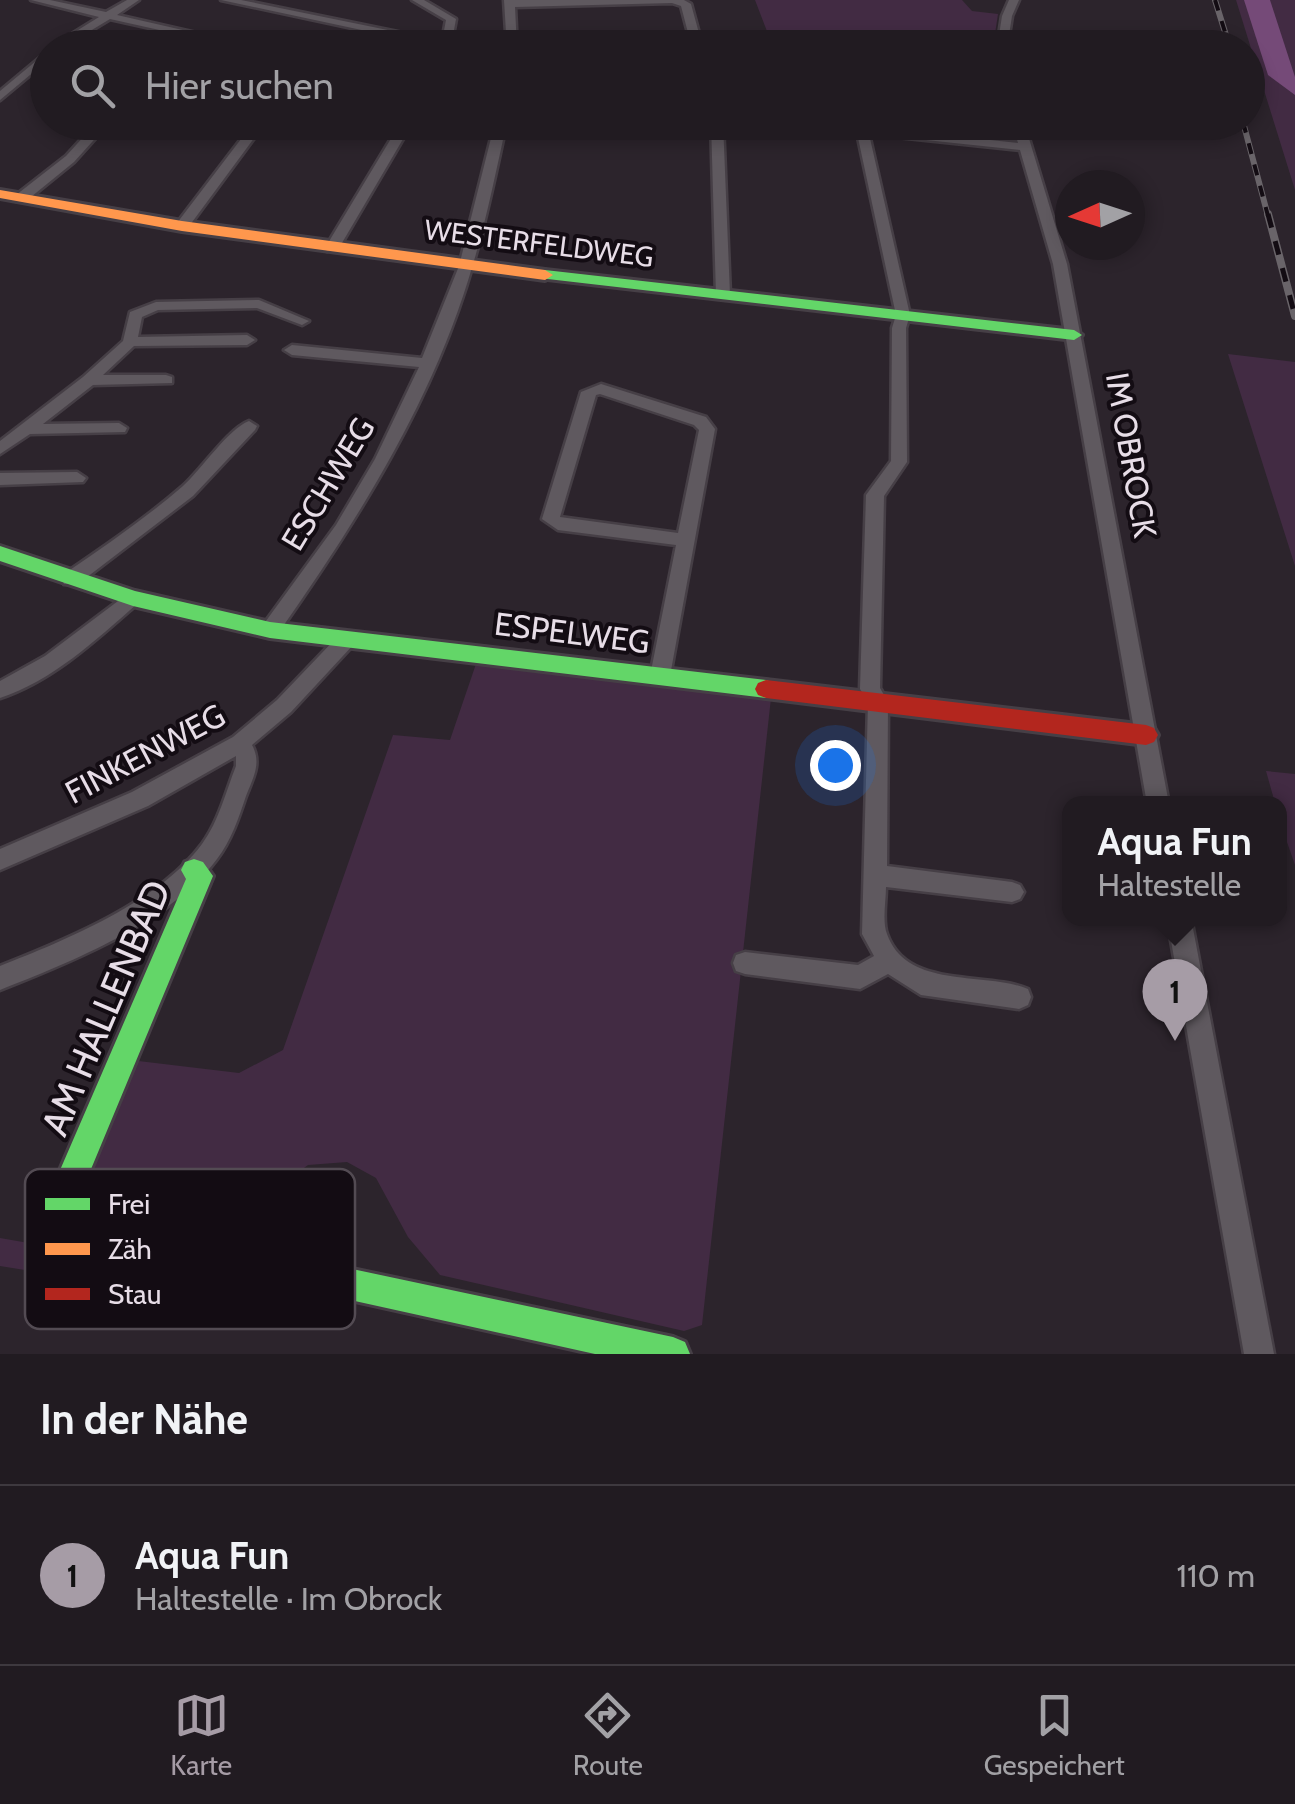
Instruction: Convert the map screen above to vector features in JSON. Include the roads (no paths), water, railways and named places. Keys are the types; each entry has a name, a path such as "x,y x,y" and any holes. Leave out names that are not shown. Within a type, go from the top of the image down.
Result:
{"street":[{"path":"36,0 166,30"},
{"path":"82,30 134,0"},
{"path":"226,0 372,30"},
{"path":"417,0 451,19 449,30"},
{"path":"511,30 510,2 672,0 686,4 693,30"},
{"path":"1005,30 1014,0"},
{"path":"0,97 30,70"},
{"path":"11,196 70,159 87,140"},
{"path":"182,226 246,140"},
{"path":"332,248 396,140"},
{"name":"ESCHWEG","path":"270,630 342,529 375,473 428,362 466,266 497,140"},
{"path":"718,140 723,295"},
{"path":"864,140 904,315 899,328 899,462 875,495 870,689 878,702 874,934 889,960 921,983 1019,996"},
{"path":"958,140 1025,147"},
{"name":"IM OBROCK","path":"1023,140 1047,214 1074,335 1157,796"},
{"name":"WESTERFELDWEG","path":"11,196 182,226 466,266 1074,335"},
{"path":"0,449 89,380 130,342 135,315 156,306 259,304 302,322"},
{"path":"130,342 247,340"},
{"path":"292,350 428,362"},
{"path":"89,380 166,380"},
{"path":"660,676 688,540 707,429 700,422 601,389 589,392 551,519 558,524 688,540"},
{"path":"71,579 162,515 207,474 228,444 249,426"},
{"path":"28,429 119,428"},
{"path":"0,479 77,478"},
{"name":"ESPELWEG","path":"0,553 130,599 196,617 270,630 1146,735"},
{"path":"0,690 92,633 130,599"},
{"name":"FINKENWEG","path":"0,860 140,798 240,743 284,706 347,639"},
{"name":"AM HALLENBAD","path":"76,1169 200,876 194,870 212,848 247,766 240,743"},
{"path":"0,978 77,943 152,902 194,870"},
{"path":"875,875 1012,892"},
{"path":"1181,926 1259,1354"},
{"path":"745,963 860,977 889,960"},
{"name":"AM HALLENBAD","path":"355,1286 673,1354"}],"railway":[{"path":"1215,0 1224,30"},
{"path":"1248,140 1268,216"},
{"path":"1268,214 1295,316"}],"place":[{"name":"Aqua Fun","path":"1175,1041"}]}
